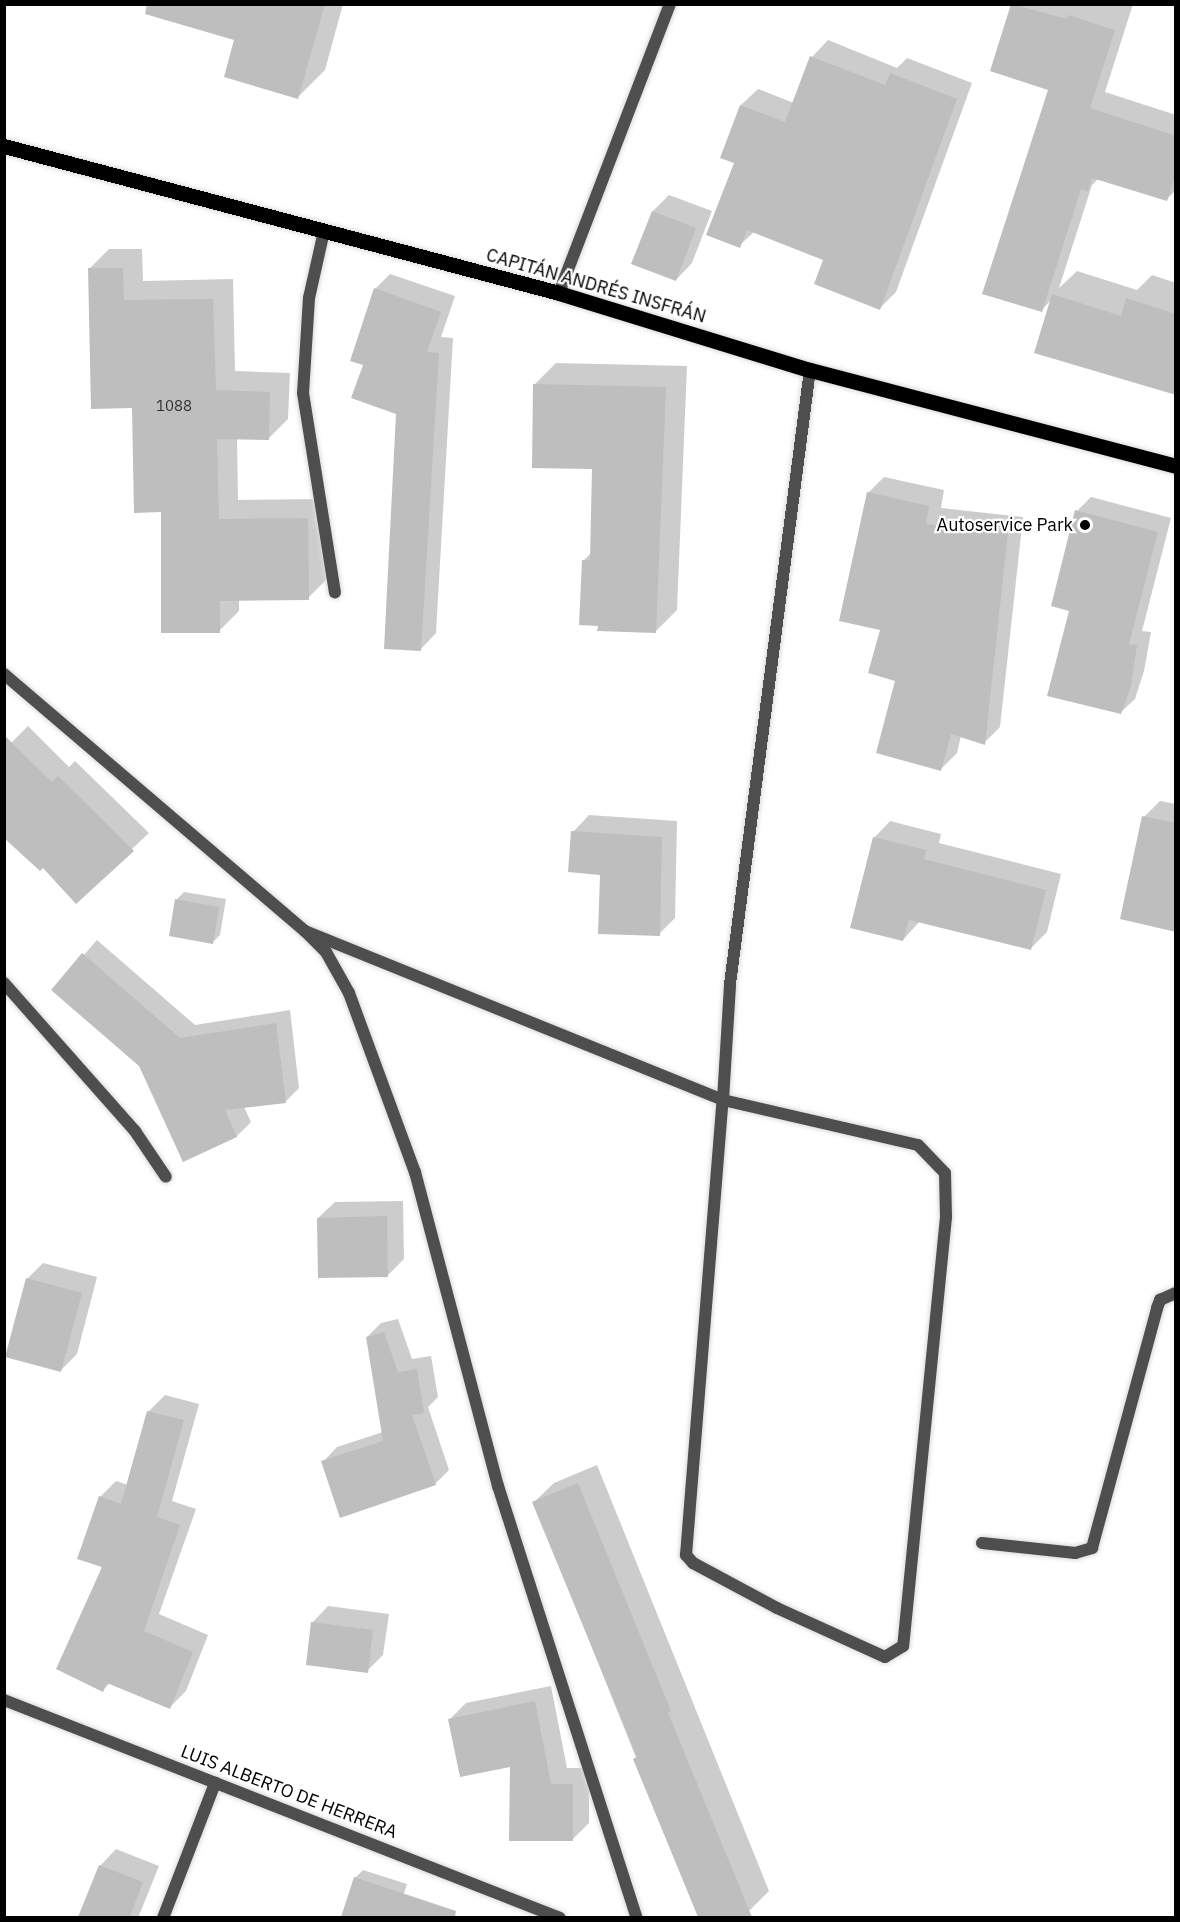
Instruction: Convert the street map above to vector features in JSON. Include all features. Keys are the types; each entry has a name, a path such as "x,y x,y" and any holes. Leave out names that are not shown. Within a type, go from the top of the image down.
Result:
{"main road":[{"name":"CAPITÁN ANDRÉS INSFRÁN","path":"4,146 559,293 810,370 1176,466"}],"street":[{"path":"559,293 670,4"},
{"path":"324,231 309,298 303,393 335,592"},
{"path":"305,931 723,1100 918,1146 934,1157 945,1173 946,1217 903,1647 885,1657 777,1608 693,1563 686,1555 723,1100 730,984 810,370"},
{"path":"4,674 305,931 326,952 349,993 415,1172 498,1486 637,1917"},
{"path":"4,983 135,1131 166,1177"},
{"path":"982,1543 1075,1553 1092,1548 1157,1308 1160,1300 1176,1293"},
{"name":"LUIS ALBERTO DE HERRERA","path":"4,1700 560,1917"},
{"path":"163,1917 215,1783"}],"building":[{"path":"147,4 325,4 298,99 224,77 234,40 145,14"},
{"path":"1011,4 1067,19 1068,15 1115,30 1090,108 1176,136 1176,174 1167,201 1092,178 1088,191 1081,189 1042,312 982,294 1048,90 990,71"},
{"path":"810,56 885,85 890,73 957,99 880,310 814,284 823,260 747,230 740,248 706,235 734,163 720,158 740,105 785,122"},
{"path":"652,211 696,228 676,281 631,264"},
{"path":"88,268 123,268 124,300 213,299 216,390 270,392 269,440 217,439 219,519 308,518 309,600 220,601 220,633 161,633 161,512 134,513 132,408 91,409"},
{"path":"374,288 441,312 427,352 439,353 421,651 384,649 396,414 351,398 363,365 350,361"},
{"path":"1052,294 1121,316 1126,298 1176,314 1176,395 1034,353"},
{"path":"533,384 666,387 656,633 597,631 598,626 579,625 582,560 590,560 592,469 532,468"},
{"path":"867,492 929,506 926,524 1008,532 985,745 951,734 941,771 876,753 895,681 868,673 880,630 839,621"},
{"path":"1075,510 1158,532 1129,644 1137,645 1131,686 1121,714 1047,696 1069,611 1051,606"},
{"path":"4,735 52,782 58,776 134,851 76,904 43,868 40,871 4,838"},
{"path":"1142,816 1176,823 1176,932 1120,919"},
{"path":"571,831 662,837 660,936 598,934 600,875 568,872"},
{"path":"873,837 926,850 924,859 1046,890 1031,950 909,920 903,941 850,928"},
{"path":"175,899 219,907 213,944 169,936"},
{"path":"82,953 180,1038 276,1023 286,1103 225,1110 237,1137 183,1162 139,1066 51,990"},
{"path":"387,1216 388,1277 318,1278 317,1218"},
{"path":"26,1278 82,1293 61,1372 5,1357"},
{"path":"384,1332 398,1372 417,1369 424,1413 412,1415 436,1485 340,1518 321,1461 383,1441 366,1337"},
{"path":"147,1411 184,1420 157,1517 180,1525 144,1631 193,1652 170,1709 107,1683 103,1692 56,1669 102,1567 77,1559 99,1496 121,1504"},
{"path":"578,1483 671,1711 668,1713 752,1917 698,1917 633,1759 637,1757 532,1502"},
{"path":"311,1622 373,1630 368,1673 306,1665"},
{"path":"535,1701 551,1784 573,1784 573,1841 509,1841 510,1767 460,1777 448,1719"},
{"path":"99,1865 143,1882 130,1917 78,1917"},
{"path":"354,1877 456,1911 455,1917 341,1917"}],"place":[{"name":"Autoservice Park","path":"1085,525"}]}
